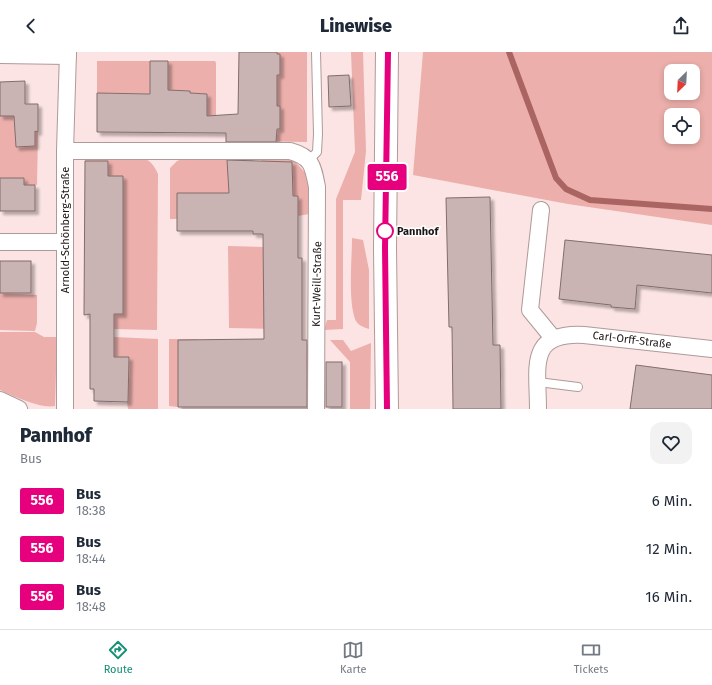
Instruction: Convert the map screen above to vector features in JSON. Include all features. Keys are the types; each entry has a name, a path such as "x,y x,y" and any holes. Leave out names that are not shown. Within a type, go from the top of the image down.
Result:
{"main road":[{"path":"387,409 386,301 388,52"}],"street":[{"path":"0,55 68,54"},
{"name":"Arnold-Schönberg-Straße","path":"64,409 65,151 68,54"},
{"path":"65,151 290,151 301,154 311,164"},
{"name":"Kurt-Weill-Straße","path":"311,164 317,187 316,409"},
{"path":"538,409 538,357 544,346 553,338 530,310 541,210"},
{"path":"0,242 65,242"},
{"name":"Carl-Orff-Straße","path":"553,338 567,334 584,335 712,349"},
{"path":"0,400 19,409"}],"lane":[{"path":"311,164 317,152 318,134 316,52"},
{"path":"538,382 578,387"}],"shaded area":[{"path":"277,52 307,52 307,142 243,141 280,129 280,117 277,117 277,68 280,66 280,55 277,54"},
{"path":"351,52 363,52 366,151 361,200 343,200 343,329 324,330 327,320 336,320 336,199 355,152"},
{"path":"423,52 712,52 712,225 568,204 413,175"},
{"path":"97,61 150,61 150,67 168,68 168,61 215,61 216,116 207,116 207,94 177,90 159,94 110,93 110,115 97,115"},
{"path":"0,116 19,116 19,131 38,132 37,185 24,185 24,179 0,178"},
{"path":"141,157 151,163 158,174 157,330 113,329 108,314 123,314 123,283 95,208 123,208 123,177 108,176 108,161 85,161 84,158"},
{"path":"185,158 254,158 254,165 261,165 261,158 293,159 307,175 309,184 309,214 298,216 298,196 268,194 177,193 177,219 170,219 170,168 177,161"},
{"path":"352,238 363,240 369,270 369,329 362,327 357,323 353,311 351,290"},
{"path":"228,246 263,247 264,318 274,329 229,328"},
{"path":"0,293 37,295 37,323 35,331 0,330"},
{"path":"0,332 35,332 44,337 57,337 55,406 35,404 0,390"},
{"path":"114,337 158,339 158,409 128,409 127,402 113,402 113,389 129,389 129,357 114,357"},
{"path":"169,339 197,339 196,349 210,349 210,339 216,339 216,348 240,348 240,339 245,339 245,346 309,345 308,386 178,407 169,406"},
{"path":"330,340 343,340 351,351 371,343 370,409 350,409 350,362"}],"building":[{"path":"239,52 277,52 277,54 280,54 280,75 277,75 277,106 280,106 280,129 277,129 276,142 226,142 226,133 97,132 97,93 150,94 150,61 168,61 168,90 190,91 190,93 207,94 207,116 238,114"},
{"path":"349,75 351,106 329,107 328,76"},
{"path":"25,81 25,104 38,104 38,132 35,131 35,146 16,147 14,116 0,116 0,82"},
{"path":"227,160 292,162 293,196 298,196 298,258 302,258 302,340 307,340 307,407 178,407 178,340 264,339 263,234 253,234 253,231 177,231 177,193 229,193"},
{"path":"85,161 108,161 108,176 123,176 123,314 114,314 114,357 129,357 128,402 94,401 94,389 90,389 90,314 84,315"},
{"path":"0,178 24,178 24,185 35,185 35,211 0,211"},
{"path":"490,197 493,345 500,345 501,409 453,409 452,327 449,327 446,198"},
{"path":"565,240 712,255 712,293 637,285 635,309 559,299"},
{"path":"0,261 31,261 31,293 0,293"},
{"path":"326,362 342,362 342,407 326,407"},
{"path":"636,365 712,375 712,409 630,409"}],"waterway":[{"path":"509,52 556,178 566,189 590,200 712,209"}],"bus line":[{"name":"556","path":"387,409 385,248 388,52"}],"place":[{"name":"Pannhof","path":"385,231"}]}
